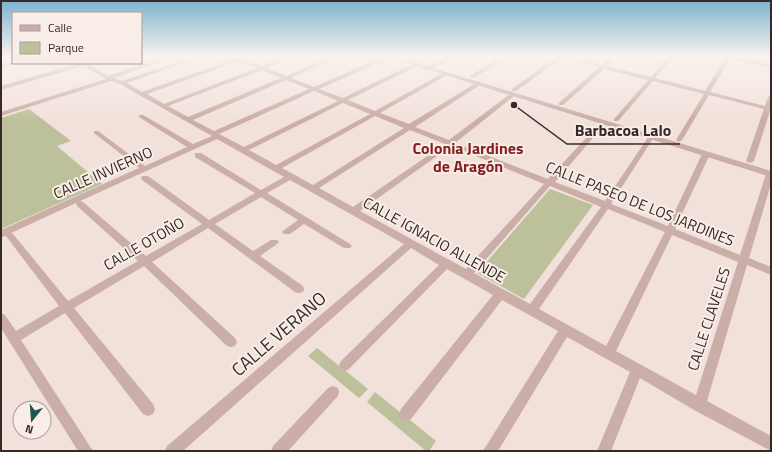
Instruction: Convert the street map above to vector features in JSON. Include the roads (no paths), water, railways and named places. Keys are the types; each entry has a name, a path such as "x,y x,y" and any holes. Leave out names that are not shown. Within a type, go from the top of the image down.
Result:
{"street":[{"path":"1,88 40,77"},
{"path":"122,83 140,77"},
{"path":"142,94 190,77"},
{"path":"163,106 240,77"},
{"name":"CALLE INVIERNO","path":"6,235 145,173 215,135 341,77"},
{"path":"242,150 390,77"},
{"path":"275,169 440,77"},
{"path":"455,77 561,104 771,168"},
{"path":"472,77 602,123 771,174"},
{"path":"352,212 449,144 533,77"},
{"path":"561,104 592,77"},
{"path":"644,77 769,108"},
{"path":"678,140 715,77"},
{"name":"CALLE IGNACIO ALLENDE","path":"110,78 142,94 771,444"},
{"path":"1,114 110,78"},
{"path":"187,120 286,78"},
{"name":"CALLE PASEO DE LOS JARDINES","path":"286,78 549,184 771,271"},
{"path":"616,120 652,79"},
{"path":"312,189 478,84"},
{"path":"750,161 769,108 771,97"},
{"path":"141,116 192,147"},
{"path":"466,275 602,123"},
{"path":"96,132 210,224 299,289"},
{"path":"531,311 606,206 651,137"},
{"path":"608,354 670,231 706,154"},
{"path":"198,155 347,246"},
{"name":"CALLE CLAVELES","path":"699,405 771,174"},
{"name":"CALLE OTOÑO","path":"14,338 289,177"},
{"path":"80,204 145,261 231,342"},
{"path":"286,232 304,220"},
{"path":"6,235 67,306 148,409"},
{"path":"254,256 274,242"},
{"name":"CALLE VERANO","path":"172,451 410,244"},
{"path":"346,365 446,264"},
{"path":"406,414 500,294"},
{"path":"1,318 86,451"},
{"path":"490,451 565,330"},
{"path":"604,450 637,370"},
{"path":"278,451 333,392"}],"place":[{"name":"Barbacoa Lalo","path":"514,105"}],"district":[{"name":"Colonia Jardines de Aragón","path":"468,157"}]}
